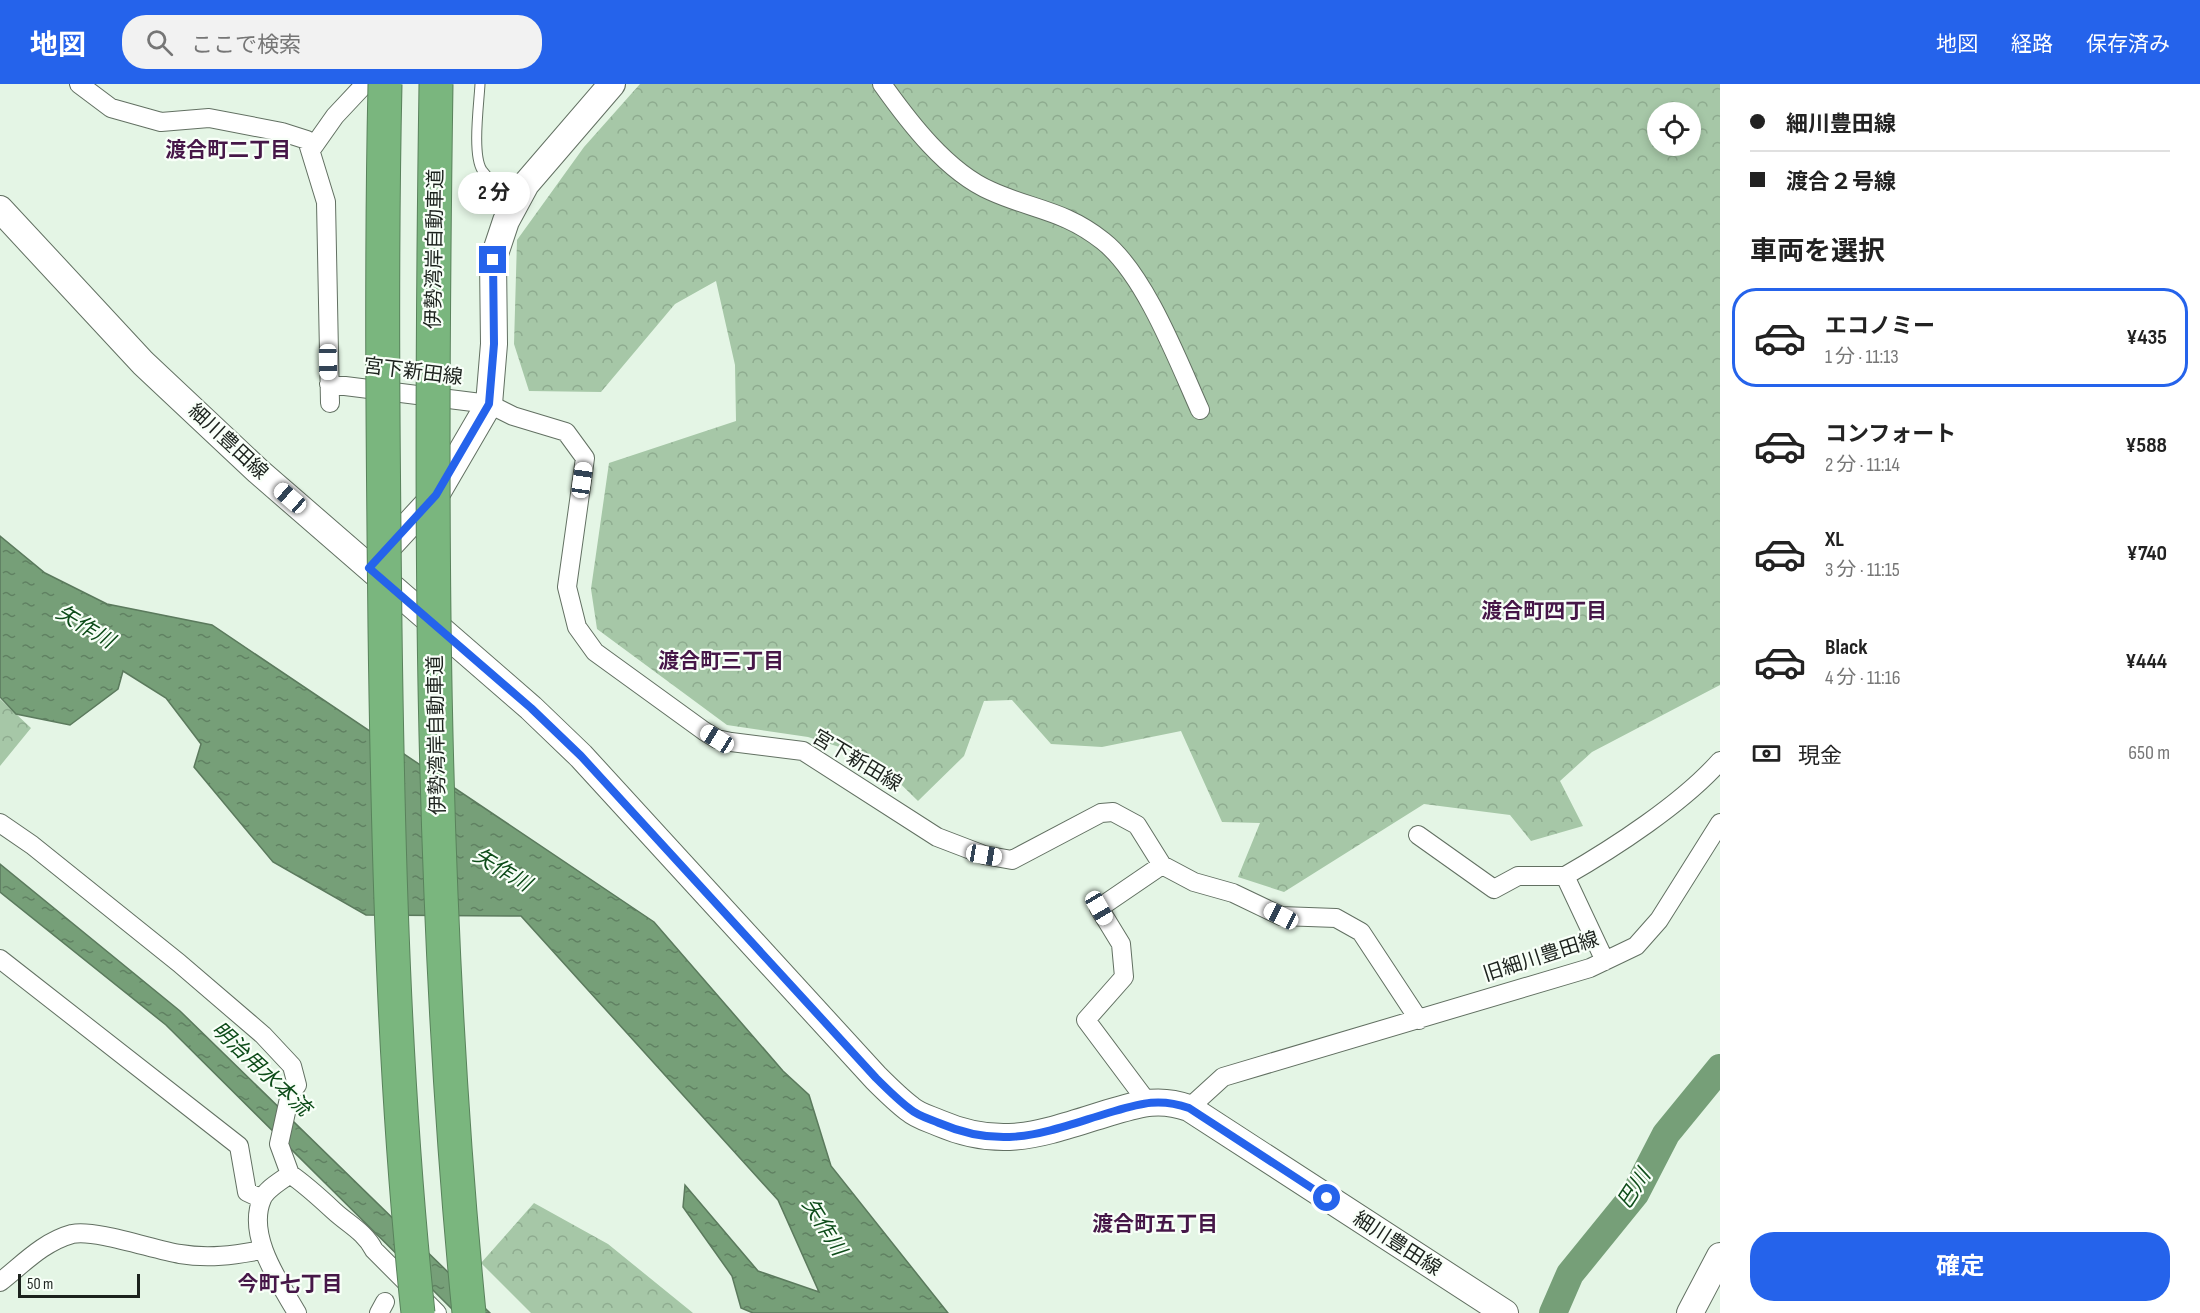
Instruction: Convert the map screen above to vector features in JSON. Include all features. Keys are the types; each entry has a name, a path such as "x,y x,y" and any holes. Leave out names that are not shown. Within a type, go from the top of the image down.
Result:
{"highway":[{"path":"385,84 383,414 387,765 398,1077 418,1313"},
{"name":"伊勢湾岸自動車道","path":"436,84 433,445 438,785 449,1076 469,1313"}],"main road":[{"path":"369,568 436,495 489,404 494,344 493,260 506,221 519,197 549,156 612,84"},
{"name":"細川豊田線","path":"0,209 143,363 258,471 531,708 581,756 876,1078 912,1111 963,1133 999,1139 1037,1135 1161,1101 1189,1108 1505,1313"},
{"path":"1690,1313 1720,1256"}],"street":[{"path":"79,84 111,108 161,122 209,118 282,132 307,140 326,202 330,403"},
{"path":"311,150 335,116 364,84"},
{"path":"882,84 909,122 962,174 991,191 1068,217 1105,242 1132,275 1167,337 1200,410"},
{"name":"宮下新田線","path":"329,384 489,404 513,416 566,432 585,458 567,587 577,627 595,652 717,739 803,751 937,837 984,855 1012,860 1101,813 1113,812 1137,825 1162,865"},
{"path":"1418,836 1494,889 1518,876 1565,876 1605,853 1705,778 1720,760"},
{"path":"0,823 32,845 179,963 263,1035 292,1066 297,1085 290,1094 279,1144 290,1174 312,1189 367,1238 374,1250 437,1313"},
{"name":"旧細川豊田線","path":"1189,1108 1224,1077 1590,968 1636,946 1659,920 1720,823"},
{"path":"1149,1103 1086,1020 1124,977 1121,944 1099,908 1162,865 1194,882 1233,892 1281,916 1336,918 1361,932 1419,1020"},
{"path":"1565,876 1605,961"},
{"path":"0,959 239,1146 247,1191 262,1199"},
{"path":"290,1174 262,1199 259,1218 262,1250 297,1313"},
{"path":"0,1282 44,1246 76,1233 179,1254 214,1258 262,1250"}],"lane":[{"path":"480,84 478,155 481,168 489,178 519,197"}],"green space":[{"path":"640,84 1720,84 1720,685 1592,752 1560,781 1583,826 1531,841 1510,815 1424,804 1284,892 1238,877 1260,823 1222,822 1181,731 1102,747 1051,744 1012,700 984,701 964,756 918,801 874,758 808,737 727,725 597,629 591,589 609,463 736,421 735,365 716,281 675,304 601,392 529,391 514,344 517,240 584,147"},
{"path":"0,699 31,728 0,766"},
{"path":"534,1203 608,1244 693,1313 531,1313 481,1263"}],"water":[{"name":"矢作川","path":"0,536 45,573 107,604 212,625 654,922 783,1071 809,1095 831,1166 948,1313 753,1313 741,1308 732,1276 683,1207 685,1185 758,1271 819,1292 778,1200 521,916 366,915 273,862 194,767 201,744 166,698 123,671 118,689 70,725 16,714 0,697"},
{"name":"明治用水本流","path":"0,864 180,1011 490,1313 456,1313 166,1025 0,892"}],"waterway":[{"name":"巴川","path":"1553,1313 1570,1274 1635,1194 1666,1134 1720,1068"}],"district":[{"name":"渡合町二丁目","path":"228,150"},
{"name":"渡合町四丁目","path":"1544,611"},
{"name":"渡合町三丁目","path":"721,661"},
{"name":"渡合町五丁目","path":"1155,1224"},
{"name":"今町七丁目","path":"290,1284"}],"route":[{"path":"493,260 494,344 489,404 436,495 369,568 531,708 581,756 876,1078 912,1111 963,1133 999,1139 1037,1135 1139,1104 1161,1101 1174,1103 1189,1108 1327,1198"}]}
